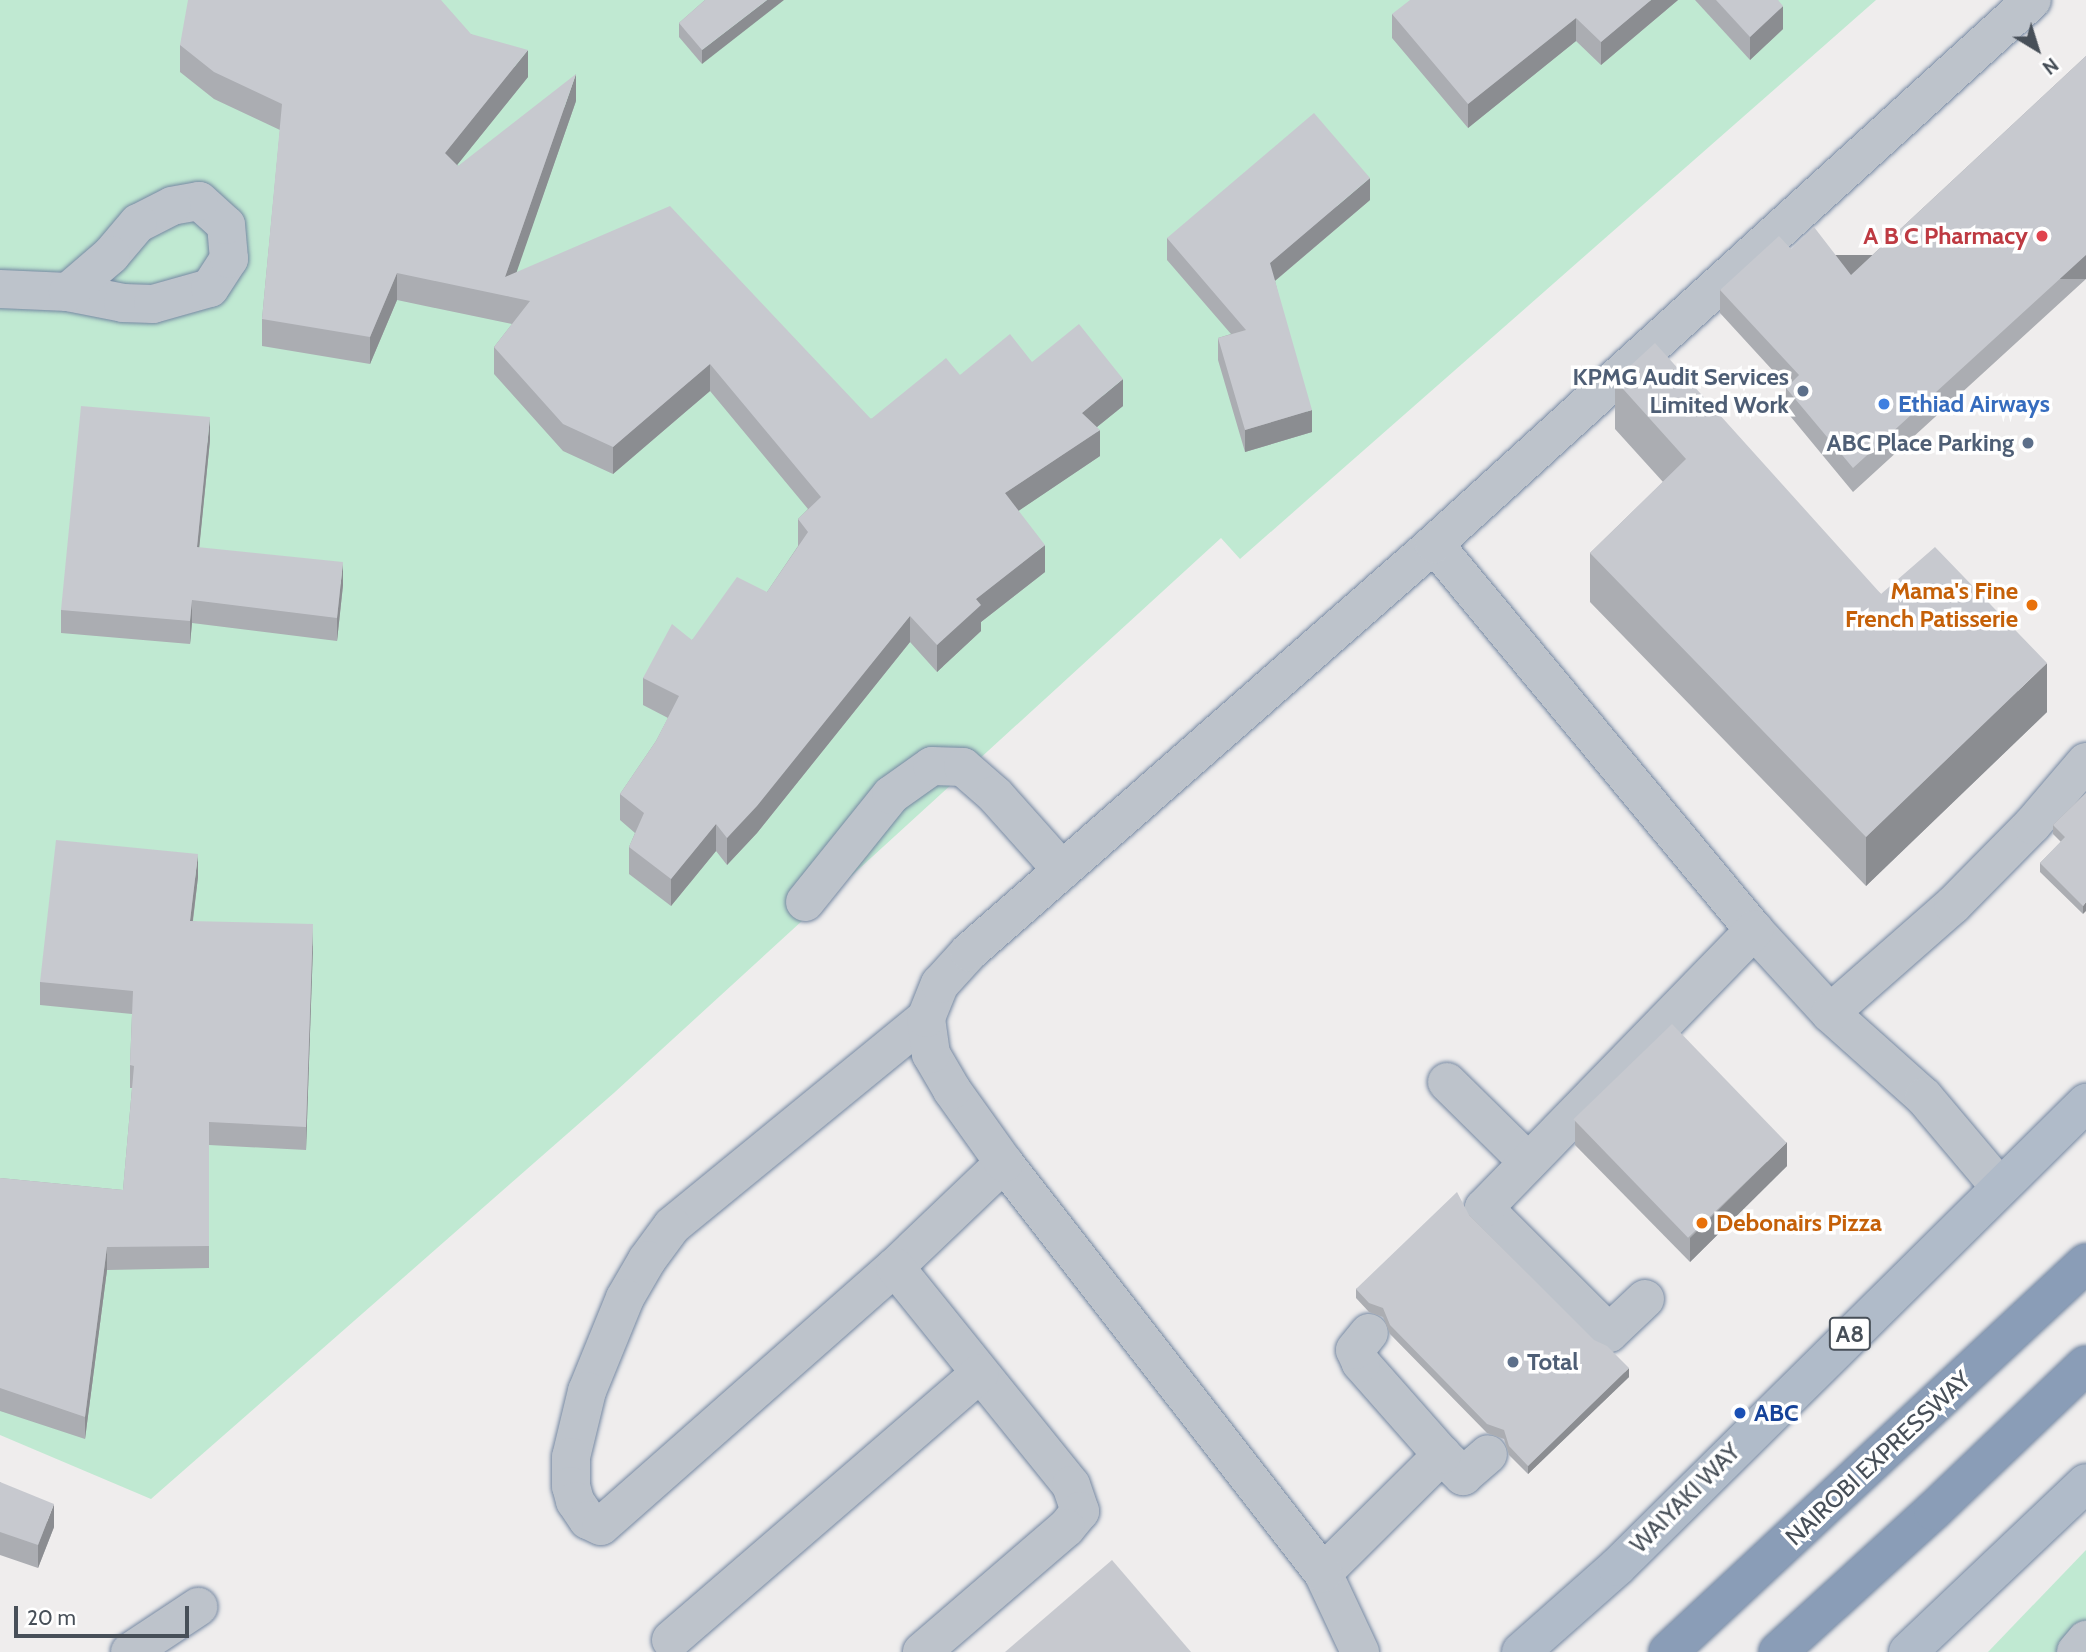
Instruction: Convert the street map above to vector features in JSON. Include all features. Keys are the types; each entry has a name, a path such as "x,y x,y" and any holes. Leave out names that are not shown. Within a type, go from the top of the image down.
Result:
{"highway":[{"name":"NAIROBI EXPRESSWAY","path":"1668,1652 2086,1263"},
{"path":"1778,1652 1933,1511 2086,1365"}],"main road":[{"name":"WAIYAKI WAY","path":"1521,1652 1616,1567 1999,1186 2086,1104"},
{"path":"1908,1652 2086,1483"}],"street":[{"path":"1004,1163 895,1266 601,1526 588,1520 575,1501 570,1486 571,1457 587,1391 625,1298 647,1260 672,1226 926,1018 940,984 969,952 1434,544 2032,0"},
{"path":"0,289 68,292"},
{"path":"1434,544 1754,930 1830,1013 1924,1097 1999,1186"},
{"path":"1830,1013 1953,905 2032,825 2086,762"},
{"path":"805,902 891,795 932,766 963,767 995,795 1062,870"},
{"path":"1646,1299 1609,1333 1484,1208 1754,930"},
{"path":"926,1018 931,1054 1004,1163 1323,1573 1360,1652"},
{"path":"1447,1082 1528,1163"},
{"path":"895,1266 1071,1485 1080,1511 1066,1528 922,1652"},
{"path":"1369,1333 1355,1350 1361,1363 1463,1476 1488,1454"},
{"path":"671,1640 980,1373"},
{"path":"1323,1573 1443,1455"},
{"path":"130,1652 198,1607"},
{"path":"2076,1652 2086,1640"}],"green space":[{"path":"0,0 1876,0 1240,559 1221,538 615,1092 151,1499 0,1435"},
{"path":"2086,1550 2086,1652 1988,1652"}],"building":[{"path":"188,0 441,0 471,34 528,50 445,153 458,166 576,74 505,277 670,206 871,419 946,358 960,375 1010,334 1032,362 1079,324 1123,379 1082,413 1100,430 1005,493 1045,545 976,599 981,605 937,645 910,616 757,806 727,838 716,824 671,879 629,847 644,813 620,794 656,741 679,696 643,678 672,624 692,640 737,577 767,592 808,532 798,519 821,497 710,364 613,447 563,424 494,347 530,301 397,273 370,337 262,319 282,104 214,72 180,45"},
{"path":"705,0 767,0 702,50 679,23"},
{"path":"1410,0 1651,0 1601,42 1576,18 1468,104 1392,14"},
{"path":"1716,0 1778,0 1783,6 1750,37"},
{"path":"2086,56 2086,255 1853,468 1786,388 1799,375 1720,290 1779,236 1791,249 1814,227 1851,275"},
{"path":"1314,113 1370,178 1270,263 1312,410 1245,430 1218,338 1246,330 1167,238"},
{"path":"1655,343 1881,594 1935,547 2047,663 1866,837 1590,553 1686,459 1615,380"},
{"path":"81,406 210,417 197,547 343,562 337,618 192,600 190,621 61,610"},
{"path":"2086,793 2086,902 2083,906 2040,863 2065,837 2053,825"},
{"path":"56,840 198,854 190,921 313,924 306,1127 209,1122 209,1246 107,1247 85,1417 0,1388 0,1178 123,1190 134,1066 130,1065 133,991 40,982"},
{"path":"1672,1024 1787,1143 1688,1238 1573,1119"},
{"path":"1457,1192 1469,1215 1594,1340 1607,1346 1629,1368 1528,1466 1509,1446 1504,1430 1487,1424 1390,1325 1383,1308 1369,1303 1356,1289"},
{"path":"0,1482 54,1504 38,1545 0,1532"},
{"path":"1112,1560 1191,1652 1005,1652"}],"place":[{"name":"A B C Pharmacy","path":"2042,236"},
{"name":"KPMG Audit Services Limited Work","path":"1803,391"},
{"name":"Ethiad Airways","path":"1884,404"},
{"name":"ABC Place Parking","path":"2028,443"},
{"name":"Mama's Fine French Patisserie","path":"2032,605"},
{"name":"Debonairs Pizza","path":"1702,1223"},
{"name":"Total","path":"1513,1362"},
{"name":"ABC","path":"1740,1413"}]}
